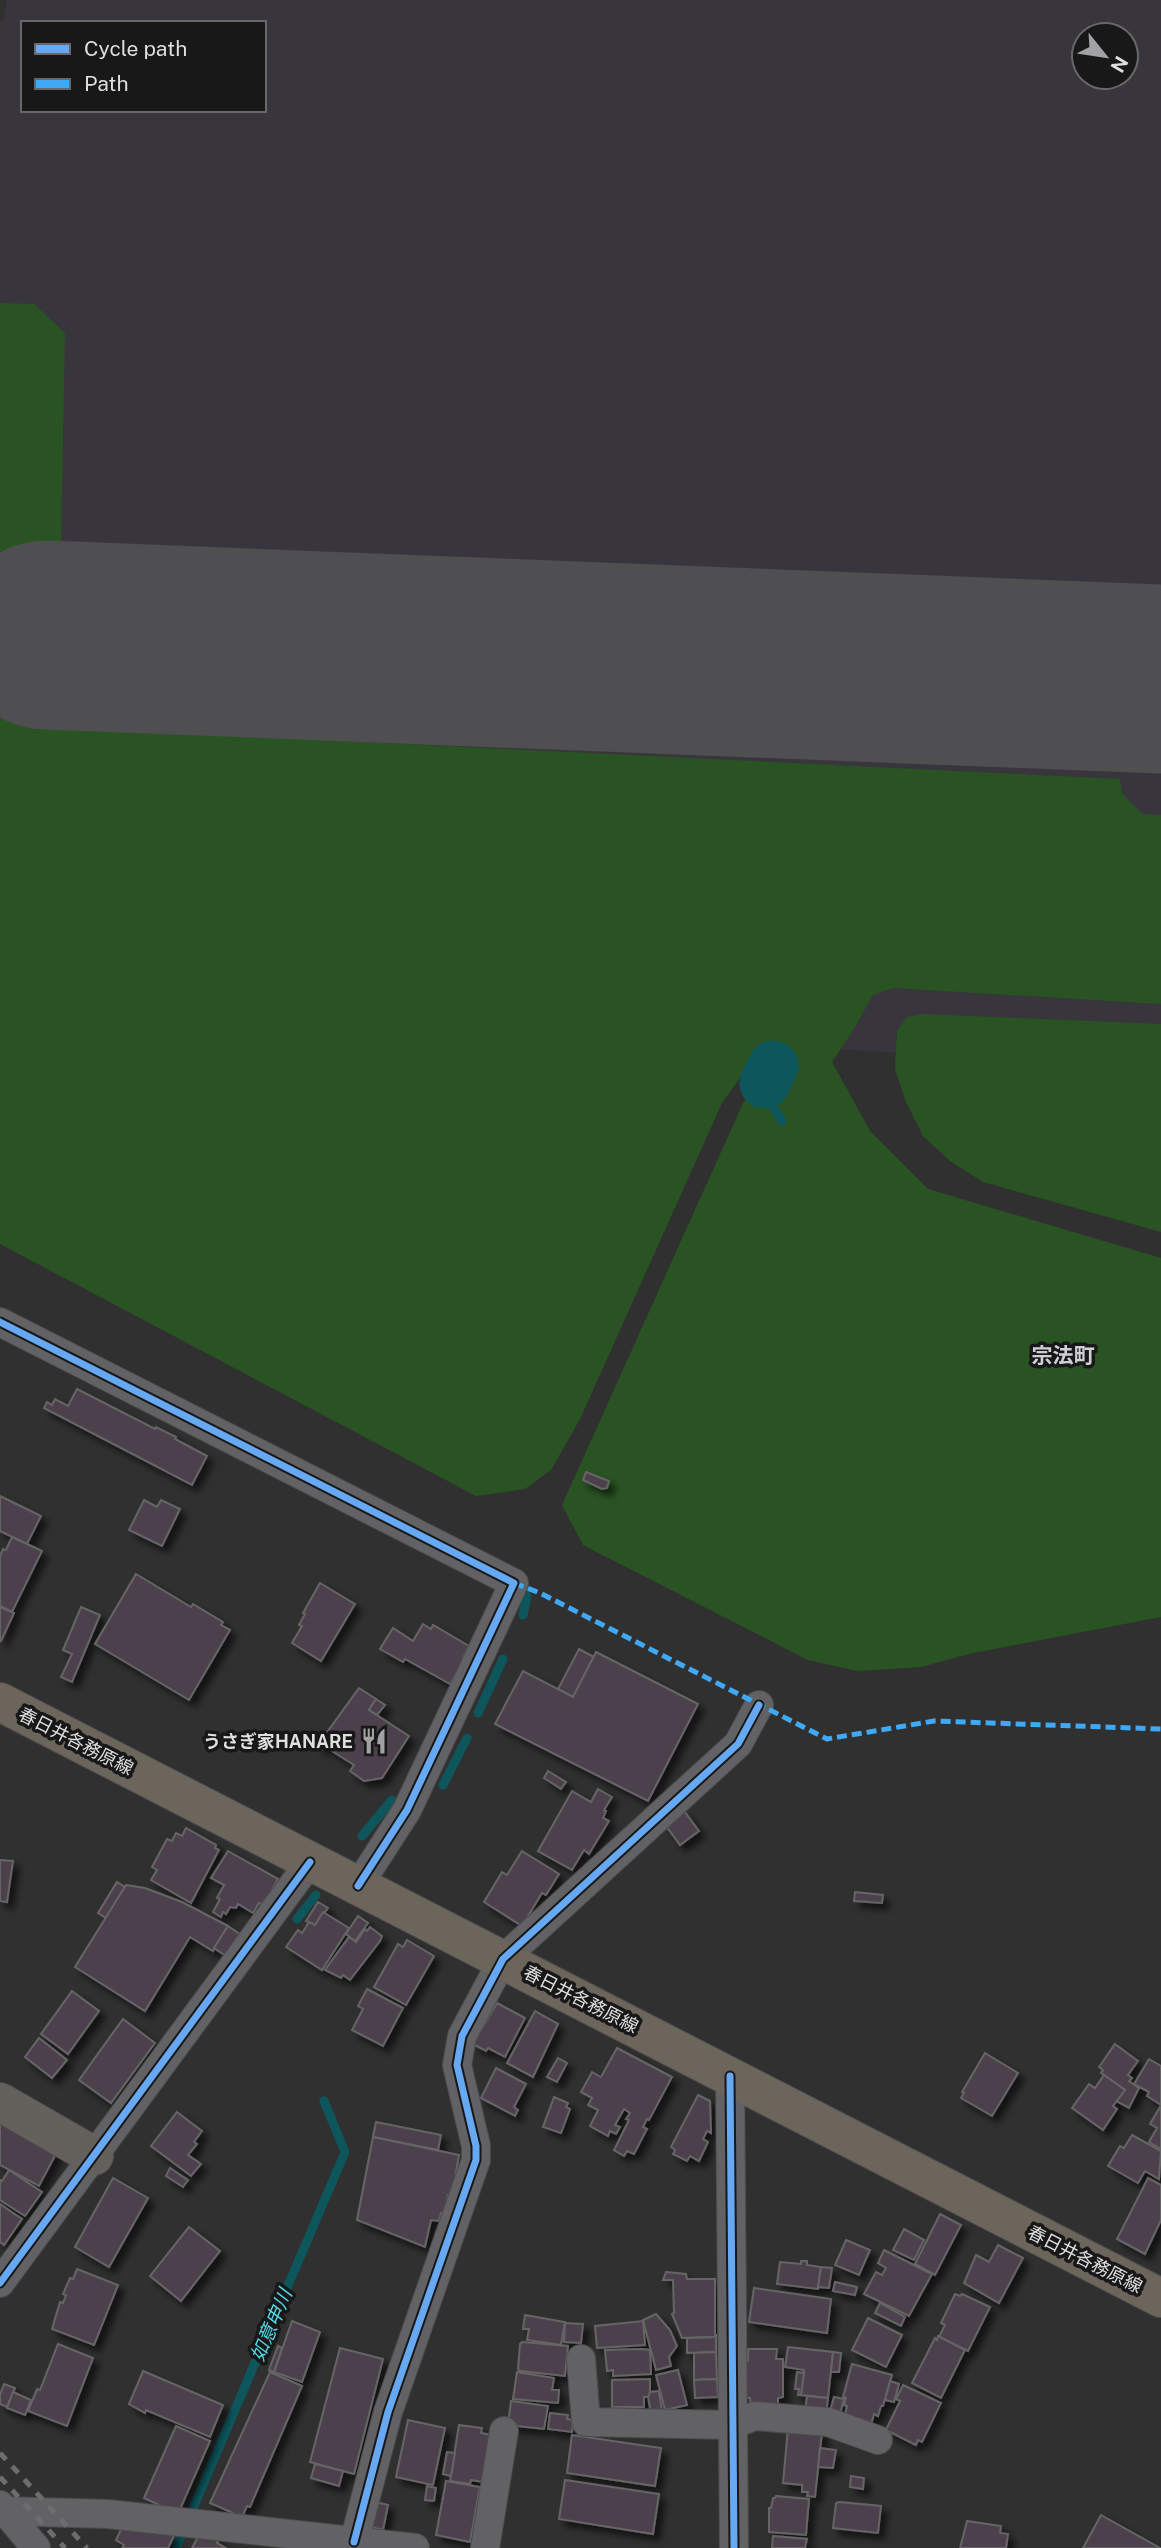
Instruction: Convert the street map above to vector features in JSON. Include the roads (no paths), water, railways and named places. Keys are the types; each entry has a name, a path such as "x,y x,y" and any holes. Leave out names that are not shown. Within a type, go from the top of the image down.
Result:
{"main road":[{"name":"春日井各務原線","path":"0,1702 1161,2298"}],"street":[{"path":"0,1322 514,1583 407,1810 358,1886"},
{"path":"366,2544 388,2412 476,2160 476,2146 457,2065 462,2036 503,1959 738,1744 759,1704"},
{"path":"0,2283 310,1862"},
{"path":"730,2076 734,2548"},
{"path":"0,2102 94,2156"},
{"path":"581,2359 586,2423 731,2426 755,2416 828,2422 878,2440"},
{"path":"485,2548 504,2431"},
{"path":"2,2510 108,2514 415,2548"},
{"path":"2,2510 36,2548"}],"waterway":[{"name":"如意申川","path":"765,1083 773,1066"},
{"path":"765,1083 770,1102 782,1121"},
{"name":"如意申川","path":"753,1097 765,1083"},
{"name":"如意申川","path":"523,1615 527,1596"},
{"name":"如意申川","path":"478,1713 503,1659"},
{"name":"如意申川","path":"443,1785 467,1738"},
{"name":"如意申川","path":"362,1836 392,1800"},
{"name":"如意申川","path":"297,1919 316,1895"},
{"name":"如意申川","path":"176,2548 345,2152 324,2101"}],"railway":[{"path":"0,2453 87,2548"},
{"path":"0,2477 65,2548"}],"place":[{"name":"うさぎ家HANARE","path":"374,1741"}],"district":[{"name":"宗法町","path":"1063,1355"}]}
